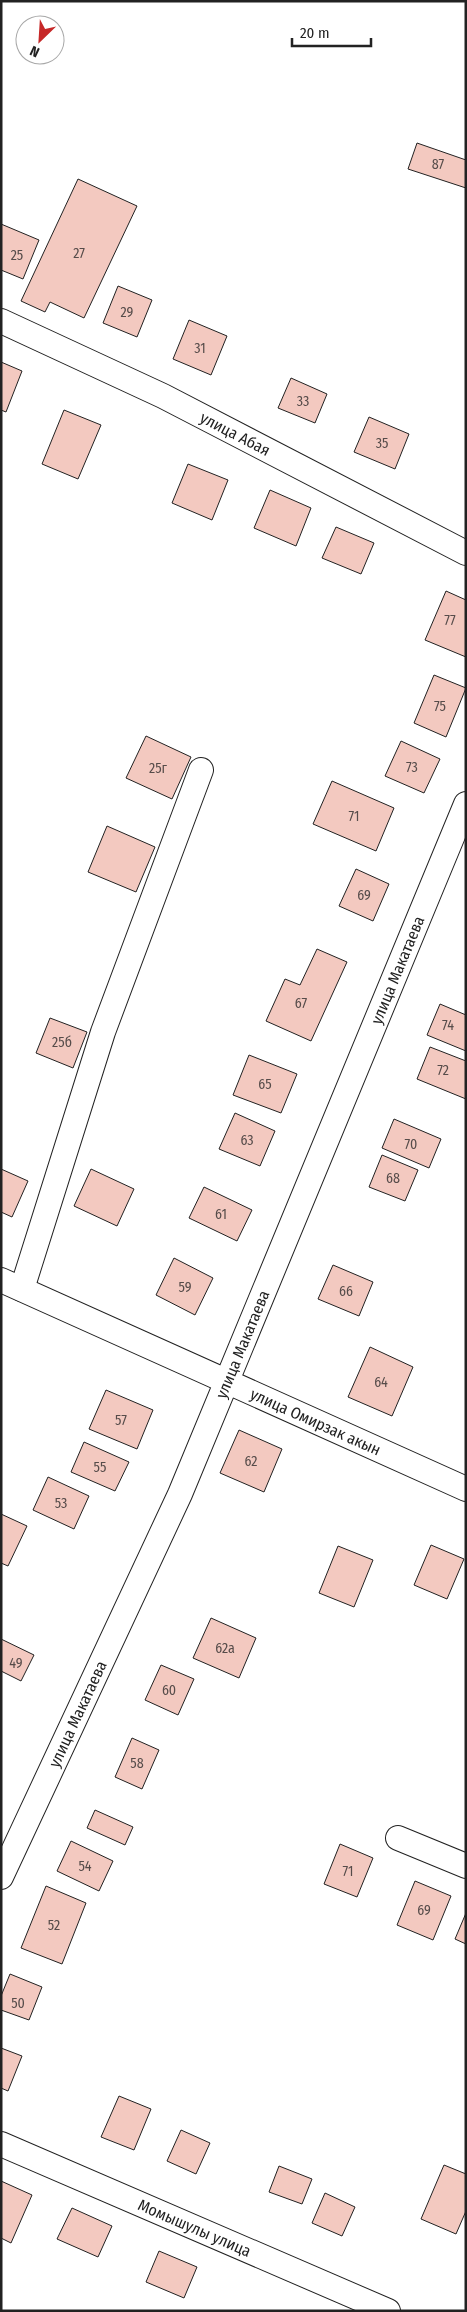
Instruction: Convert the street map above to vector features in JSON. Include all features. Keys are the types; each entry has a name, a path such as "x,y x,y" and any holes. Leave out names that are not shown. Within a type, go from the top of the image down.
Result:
{"street":[{"name":"улица Абая","path":"1,320 163,396 466,553"},
{"path":"12,1284 103,1032 201,770"},
{"name":"улица Макатаева","path":"1,1877 180,1494 466,804"},
{"name":"улица Омирзак акын","path":"12,1284 466,1489"},
{"path":"398,1838 466,1866"},
{"name":"Момышулы улица","path":"1,2144 388,2311"}],"building":[{"path":"417,143 466,160 466,188 408,169"},
{"path":"78,179 137,206 84,318 50,302 45,312 21,301"},
{"path":"1,224 39,240 23,279 1,270"},
{"path":"118,286 152,300 137,337 103,323"},
{"path":"189,320 227,336 211,375 173,359"},
{"path":"1,362 22,371 6,412 1,410"},
{"path":"291,378 327,394 315,423 278,408"},
{"path":"64,410 101,425 78,479 42,464"},
{"path":"369,417 409,434 395,469 354,452"},
{"path":"188,464 228,480 212,520 172,503"},
{"path":"270,490 311,508 296,546 254,528"},
{"path":"336,527 374,543 361,574 322,558"},
{"path":"446,591 466,600 466,657 425,640"},
{"path":"434,675 466,688 446,737 414,723"},
{"path":"146,736 191,757 172,799 126,778"},
{"path":"401,741 440,759 424,793 385,776"},
{"path":"332,781 394,808 376,851 313,824"},
{"path":"107,826 155,847 136,892 88,872"},
{"path":"356,869 389,884 373,921 339,906"},
{"path":"317,949 347,962 311,1041 266,1021 285,979 300,985"},
{"path":"440,1004 466,1015 466,1051 427,1035"},
{"path":"50,1018 87,1032 73,1068 36,1053"},
{"path":"430,1047 466,1061 466,1099 417,1079"},
{"path":"249,1055 297,1074 281,1113 233,1095"},
{"path":"235,1113 275,1131 260,1166 219,1149"},
{"path":"394,1119 441,1139 429,1168 382,1148"},
{"path":"382,1155 418,1170 405,1201 369,1187"},
{"path":"1,1169 28,1181 12,1217 1,1212"},
{"path":"91,1169 134,1189 117,1226 74,1206"},
{"path":"204,1187 252,1210 237,1241 189,1218"},
{"path":"174,1258 213,1278 195,1315 156,1295"},
{"path":"333,1265 373,1282 359,1316 318,1299"},
{"path":"370,1347 413,1367 392,1416 348,1397"},
{"path":"106,1390 153,1410 137,1449 89,1429"},
{"path":"239,1430 282,1449 264,1492 220,1473"},
{"path":"84,1442 129,1462 115,1491 71,1472"},
{"path":"48,1477 89,1496 74,1529 33,1510"},
{"path":"1,1514 27,1526 8,1566 1,1563"},
{"path":"431,1545 464,1559 447,1599 414,1585"},
{"path":"338,1546 373,1560 354,1607 319,1593"},
{"path":"211,1618 256,1638 239,1678 193,1658"},
{"path":"1,1639 34,1655 21,1681 1,1671"},
{"path":"161,1665 194,1679 178,1715 145,1700"},
{"path":"132,1738 159,1750 142,1789 115,1777"},
{"path":"95,1810 133,1827 125,1845 87,1828"},
{"path":"71,1841 113,1861 99,1891 57,1871"},
{"path":"340,1844 373,1858 357,1897 324,1884"},
{"path":"415,1881 451,1896 433,1940 397,1925"},
{"path":"46,1886 86,1903 62,1964 21,1948"},
{"path":"466,1913 466,1944 455,1939"},
{"path":"10,1974 42,1987 29,2020 1,2010 1,1996"},
{"path":"1,2048 22,2056 8,2091 1,2088"},
{"path":"119,2096 151,2109 134,2150 101,2137"},
{"path":"181,2130 210,2143 196,2174 167,2161"},
{"path":"444,2165 466,2174 466,2211 456,2234 421,2219"},
{"path":"279,2166 312,2179 302,2204 269,2192"},
{"path":"1,2181 32,2195 11,2243 1,2238"},
{"path":"325,2193 355,2207 342,2236 312,2223"},
{"path":"72,2208 112,2226 98,2257 57,2239"},
{"path":"159,2251 197,2267 184,2298 146,2282"}]}
